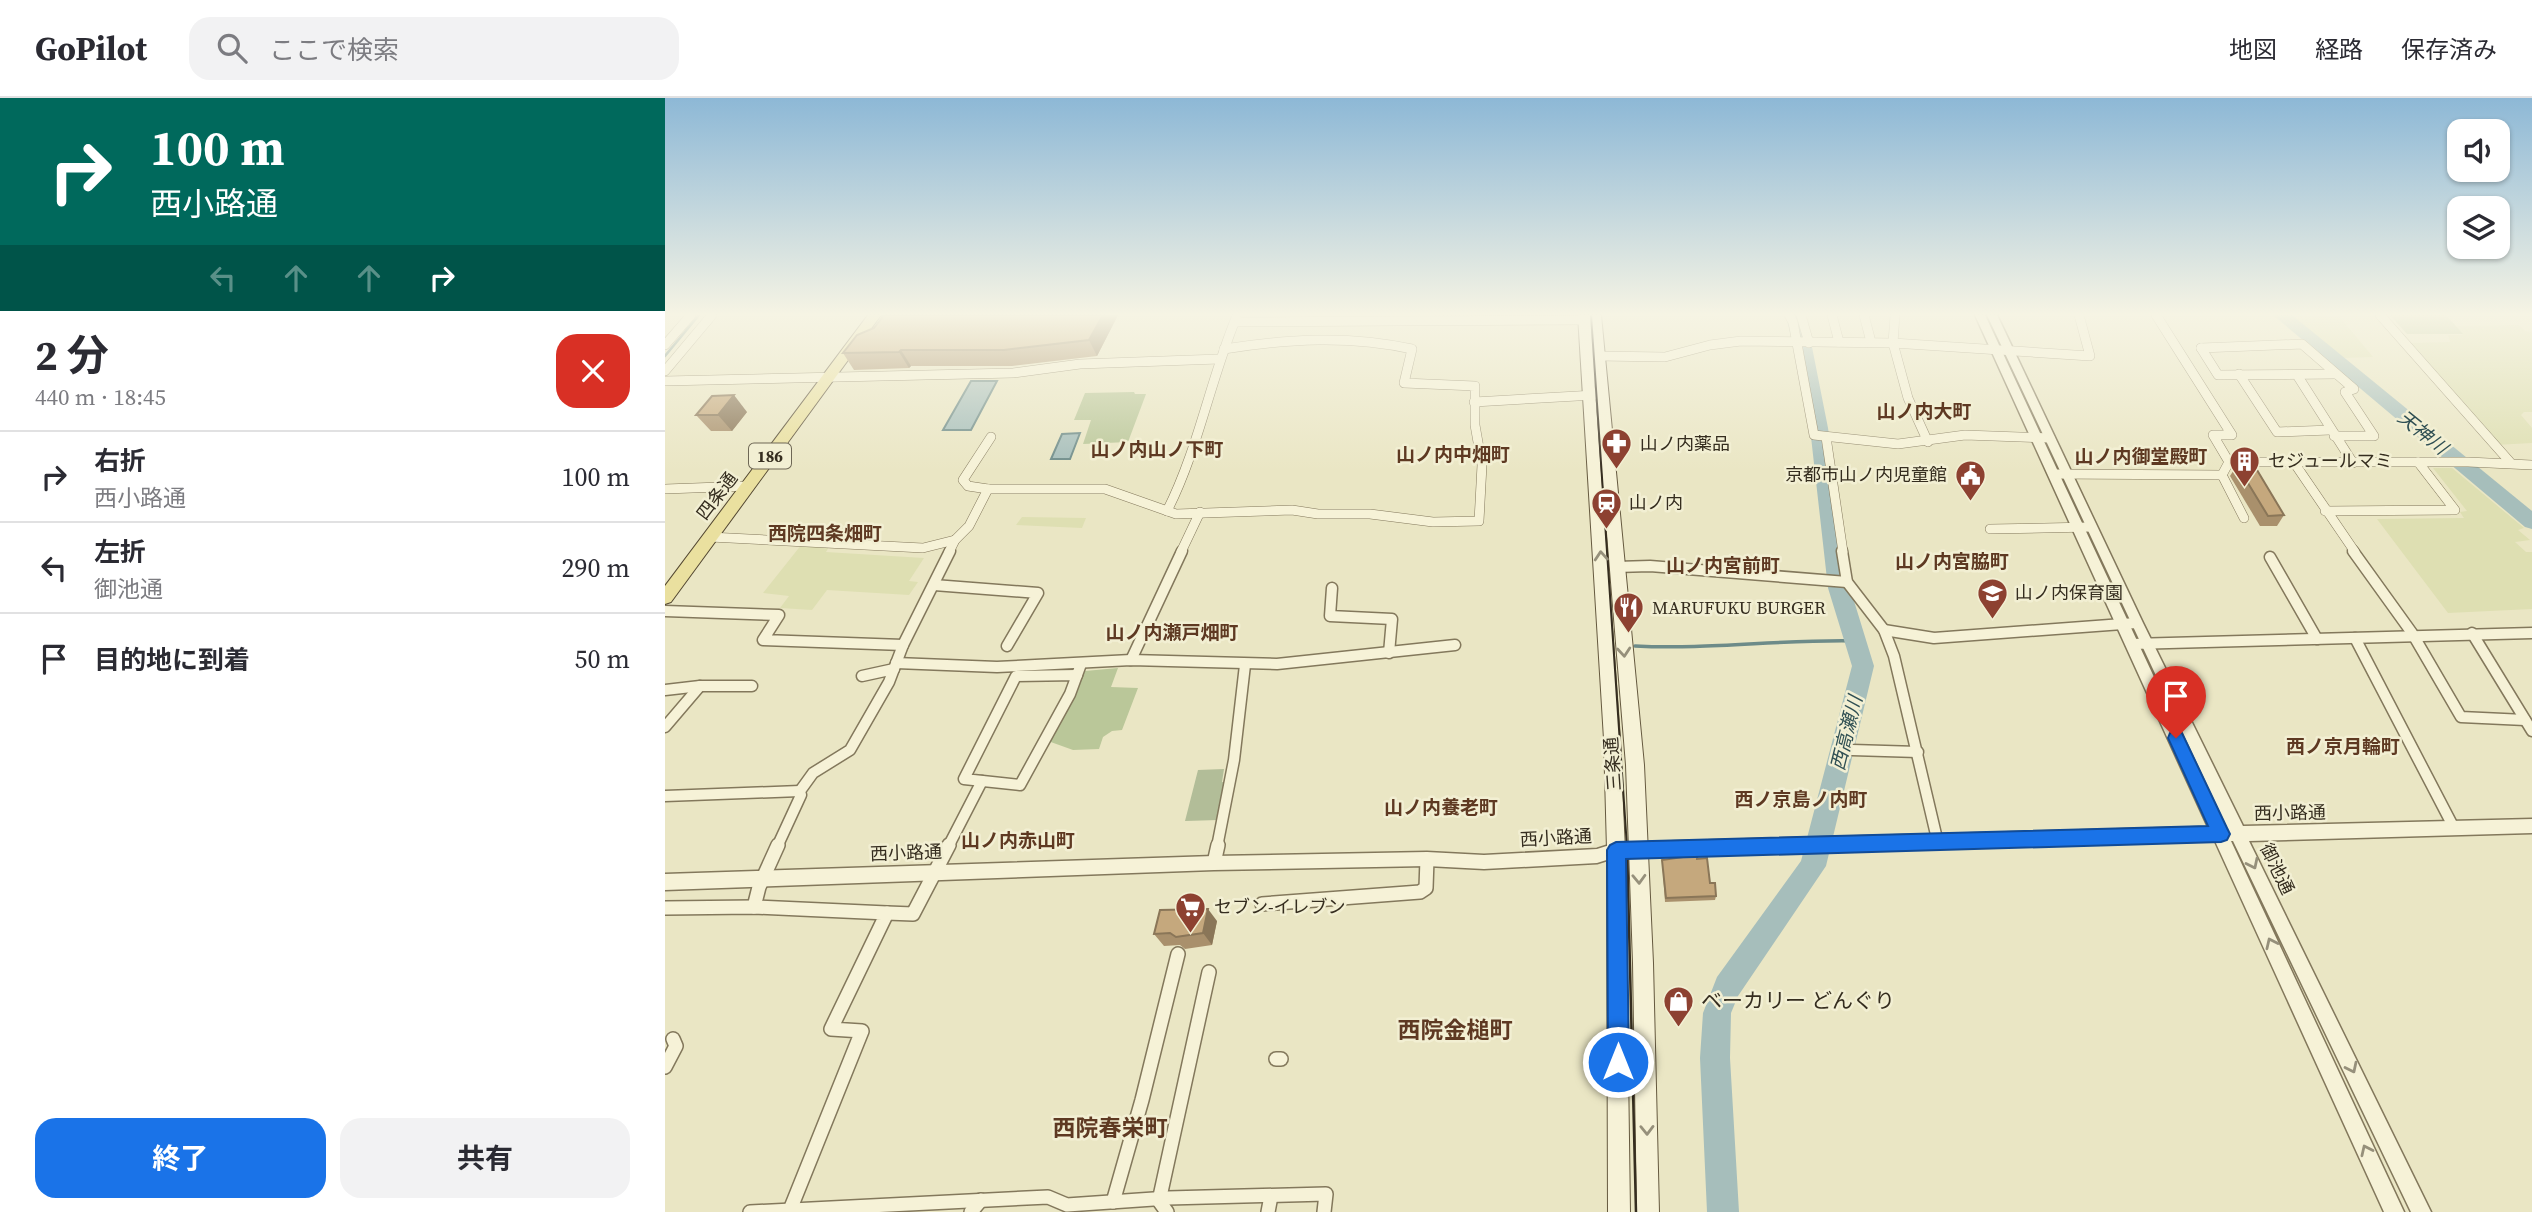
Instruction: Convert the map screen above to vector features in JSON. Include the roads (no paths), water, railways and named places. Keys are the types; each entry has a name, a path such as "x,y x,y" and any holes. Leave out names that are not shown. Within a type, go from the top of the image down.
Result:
{"main road":[{"name":"四条通","path":"665,598 836,367"},
{"name":"三条通","path":"1593,367 1616,850 1619,1212"},
{"name":"三条通","path":"1598,367 1595,395 1616,567 1635,765 1648,1212"}],"street":[{"path":"665,381 1013,373 1058,367"},
{"path":"1167,511 1184,478 1217,367"},
{"path":"991,437 963,480 968,486 988,489 1105,489 1149,502 1176,514 1291,510 1318,514 1370,514 1433,522 1479,521 1482,465 1474,402 1475,386 1404,383 1408,367"},
{"path":"1801,367 1814,435 1898,444 1965,435 2043,438"},
{"path":"1900,367 1908,398 1928,442"},
{"name":"御池通","path":"2010,367 2129,623 2238,834 2421,1212"},
{"path":"2189,367 2232,435 2213,435 2229,462"},
{"path":"2213,367 2218,374 2336,374"},
{"path":"2239,374 2277,432 2374,436 2345,392 2354,389 2328,367"},
{"path":"2426,367 2510,462"},
{"path":"2297,375 2353,463"},
{"path":"1474,402 1595,395"},
{"path":"1822,436 1842,582 1884,630 1898,669 1938,844"},
{"path":"2229,462 2510,462 2527,465 2532,476"},
{"path":"2222,475 2229,462"},
{"path":"2325,511 2455,510 2418,462"},
{"path":"2294,464 2411,633 2461,718 2529,724"},
{"path":"2060,474 2222,475"},
{"path":"2222,475 2244,518"},
{"path":"665,489 748,486"},
{"path":"754,907 763,878 801,795 800,792 813,773 850,750 895,666 955,540 969,526 988,489"},
{"path":"1131,660 1201,512"},
{"path":"1990,529 2085,527"},
{"path":"710,537 923,548 955,540"},
{"path":"2270,557 2317,639"},
{"path":"1616,567 1650,566 1842,582"},
{"path":"935,585 1038,593 1007,646"},
{"path":"1332,588 1330,616 1392,619 1389,653"},
{"path":"665,611 779,615 780,618 763,640 903,645"},
{"path":"1884,630 1934,638 2129,623"},
{"path":"2140,644 2355,638 2411,633 2532,633"},
{"path":"2472,633 2529,724"},
{"path":"2355,638 2454,828"},
{"name":"御池通","path":"2140,644 2221,834 2394,1212"},
{"path":"1079,670 1070,694 1020,785 964,779 1016,676 1079,670 1131,660 1245,665 1313,662 1455,645"},
{"path":"1214,863 1234,760 1245,665"},
{"path":"862,676 895,666 1079,670"},
{"path":"665,727 700,686"},
{"path":"665,690 700,686 752,686"},
{"path":"1852,750 1918,752"},
{"path":"665,908 754,907 913,914 982,781"},
{"path":"665,796 800,792"},
{"name":"西小路通","path":"665,882 1214,863 1427,859 1484,862 1597,856 1616,850 1938,844 2532,826"},
{"path":"1262,904 1420,892 1426,888 1427,859"},
{"path":"790,1210 862,1031 831,1029 887,913"},
{"path":"1113,1202 1178,954"},
{"path":"1163,1206 1209,972"},
{"path":"665,1067 676,1046 673,1039"},
{"path":"750,1212 976,1206 1048,1197 1066,1208 1113,1202 1163,1206 1270,1204 1326,1194 1324,1212"}],"water":[{"path":"971,381 997,381 971,430 943,430"},
{"path":"1080,433 1070,459 1051,459 1062,434"}],"waterway":[{"name":"西高瀬川","path":"1723,1212 1715,1058 1717,1013 1727,987 1813,866 1863,666 1839,588 1819,428 1807,367"},
{"name":"天神川","path":"2344,367 2532,522"},
{"path":"1635,646 1691,647 1857,641"}],"tram line":[{"path":"1595,367 1627,847"},
{"path":"1627,845 1636,1212"}],"place":[{"name":"山ノ内薬品","path":"1617,471"},
{"name":"セジュールマミ","path":"2245,488"},
{"name":"京都市山ノ内児童館","path":"1970,502"},
{"name":"山ノ内","path":"1606,530"},
{"name":"山ノ内保育園","path":"1992,620"},
{"name":"MARUFUKU BURGER","path":"1629,635"},
{"name":"セブン-イレブン","path":"1191,934"},
{"name":"ベーカリー どんぐり","path":"1678,1028"}],"district":[{"name":"山ノ内大町","path":"1924,411"},
{"name":"山ノ内山ノ下町","path":"1157,449"},
{"name":"山ノ内中畑町","path":"1453,454"},
{"name":"山ノ内御堂殿町","path":"2141,456"},
{"name":"西院四条畑町","path":"825,533"},
{"name":"山ノ内宮脇町","path":"1952,561"},
{"name":"山ノ内宮前町","path":"1723,565"},
{"name":"山ノ内瀬戸畑町","path":"1172,632"},
{"name":"西ノ京月輪町","path":"2343,746"},
{"name":"西ノ京島ノ内町","path":"1801,799"},
{"name":"山ノ内養老町","path":"1441,807"},
{"name":"山ノ内赤山町","path":"1018,840"},
{"name":"西院金槌町","path":"1455,1030"},
{"name":"西院春栄町","path":"1110,1128"}]}
